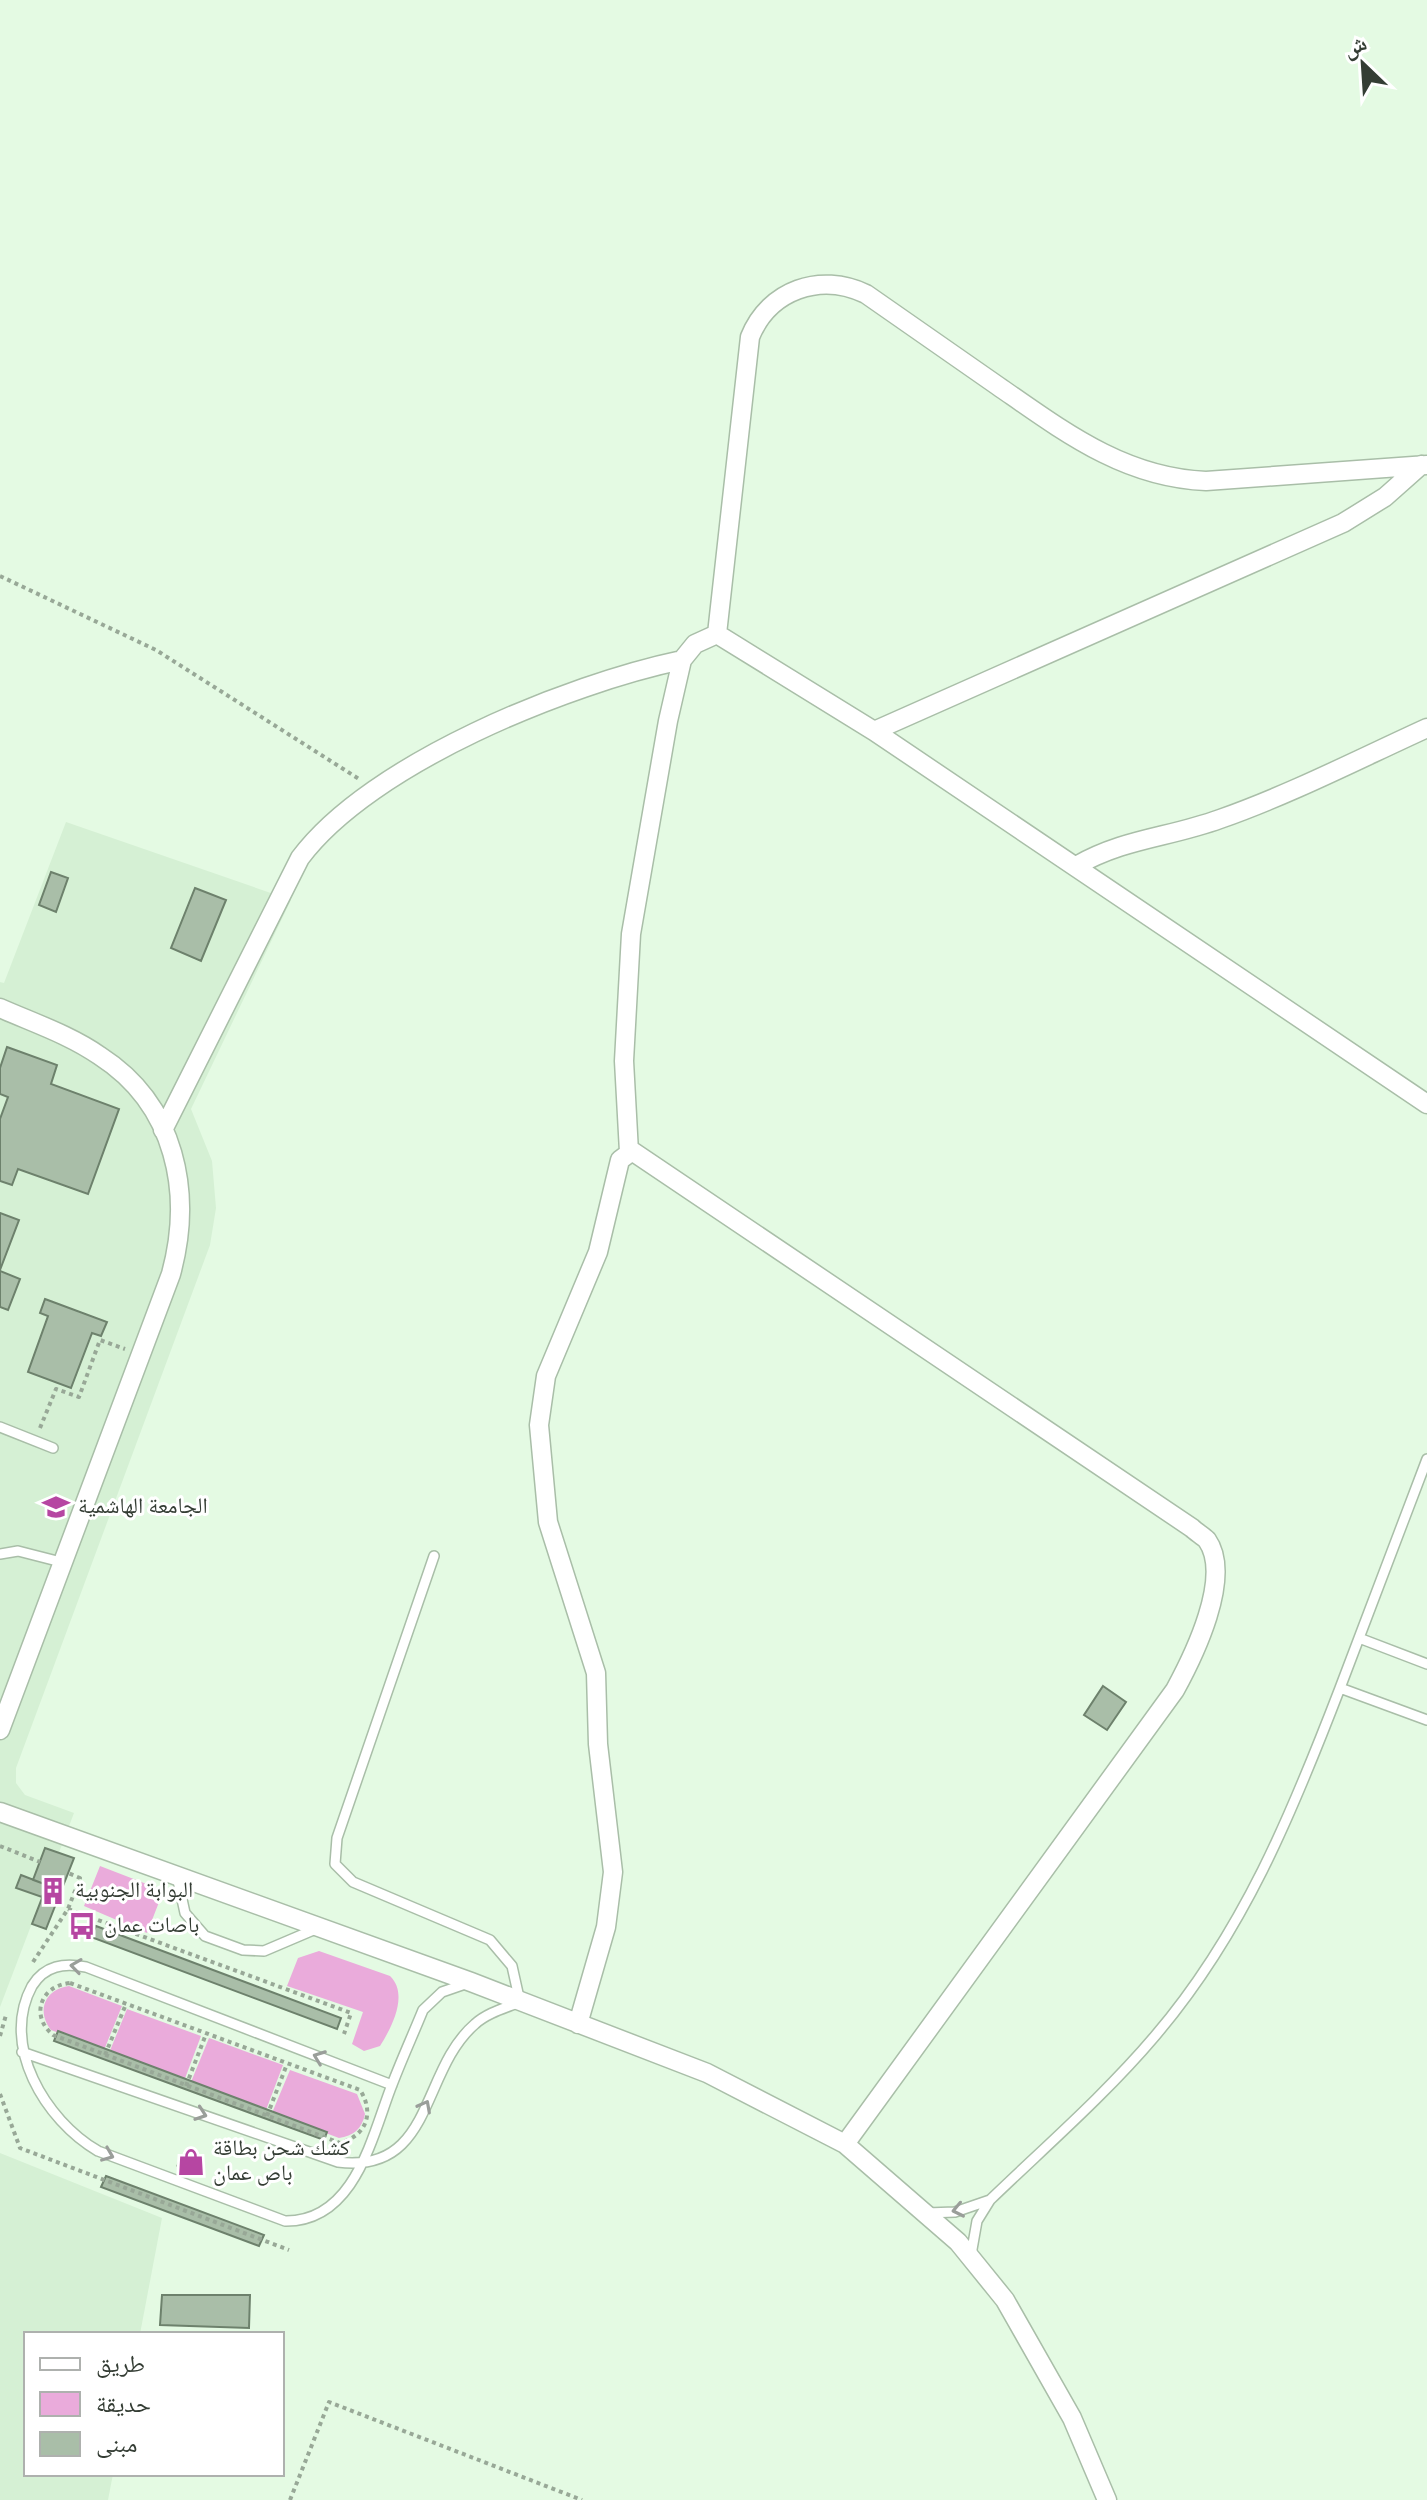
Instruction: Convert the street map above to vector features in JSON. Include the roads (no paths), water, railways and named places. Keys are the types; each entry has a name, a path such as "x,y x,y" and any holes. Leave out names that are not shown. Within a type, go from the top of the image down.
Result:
{"street":[{"path":"717,634 750,337 766,308 793,291 809,286 841,284 866,294 1062,430 1120,463 1147,473 1176,480 1206,481 1424,465"},
{"path":"874,731 1343,523 1385,497 1424,465"},
{"path":"629,1152 624,1061 631,934 668,721 682,660 695,644 717,634"},
{"path":"717,634 874,731 1427,1104"},
{"path":"163,1130 300,858 317,835 376,790 431,757 548,702 609,679 682,660"},
{"path":"1076,866 1115,846 1168,835 1246,809 1427,728"},
{"path":"0,1008 101,1056 126,1076 148,1101 163,1130 181,1192 178,1248 0,1730"},
{"path":"578,2024 606,1927 613,1872 598,1744 593,1654 548,1522 539,1425 546,1376 598,1252 620,1160 629,1152 639,1153 658,1165 1192,1528 1207,1540 1212,1557 1214,1582 1209,1611 1197,1649 1175,1690 845,2144"},
{"path":"0,1812 471,1982 707,2073 845,2144 925,2213 971,2258 1005,2300 1046,2366 1107,2500"}],"lane":[{"path":"0,1427 53,1448"},
{"path":"971,2258 977,2221 990,2200 1119,2076 1188,1994 1218,1951 1285,1829 1427,1459"},
{"path":"0,1554 18,1551 61,1562"},
{"path":"22,2052 338,2162 362,2165 388,2157 407,2140 460,2041 475,2023 520,2002 512,1966 490,1940 353,1882 335,1864 337,1838 434,1556"},
{"path":"1359,1638 1427,1664"},
{"path":"1340,1688 1427,1720"},
{"path":"177,1876 190,1922 205,1936 230,1945 264,1951 319,1928"},
{"path":"392,2085 86,1967 68,1964 51,1968 36,1979 27,1995 18,2032 22,2052 49,2106 75,2138 98,2151 285,2221 301,2222 331,2206 343,2195 362,2165 423,2010 442,1992 471,1982"},
{"path":"925,2213 955,2212 990,2200"}],"place":[{"name":"الجامعة الهاشمية","path":"56,1507"},
{"name":"البوابة الجنوبية","path":"53,1891"},
{"name":"باصات عمان","path":"82,1926"},
{"name":"كشك شحن بطاقة باص عمان","path":"191,2162"}]}
